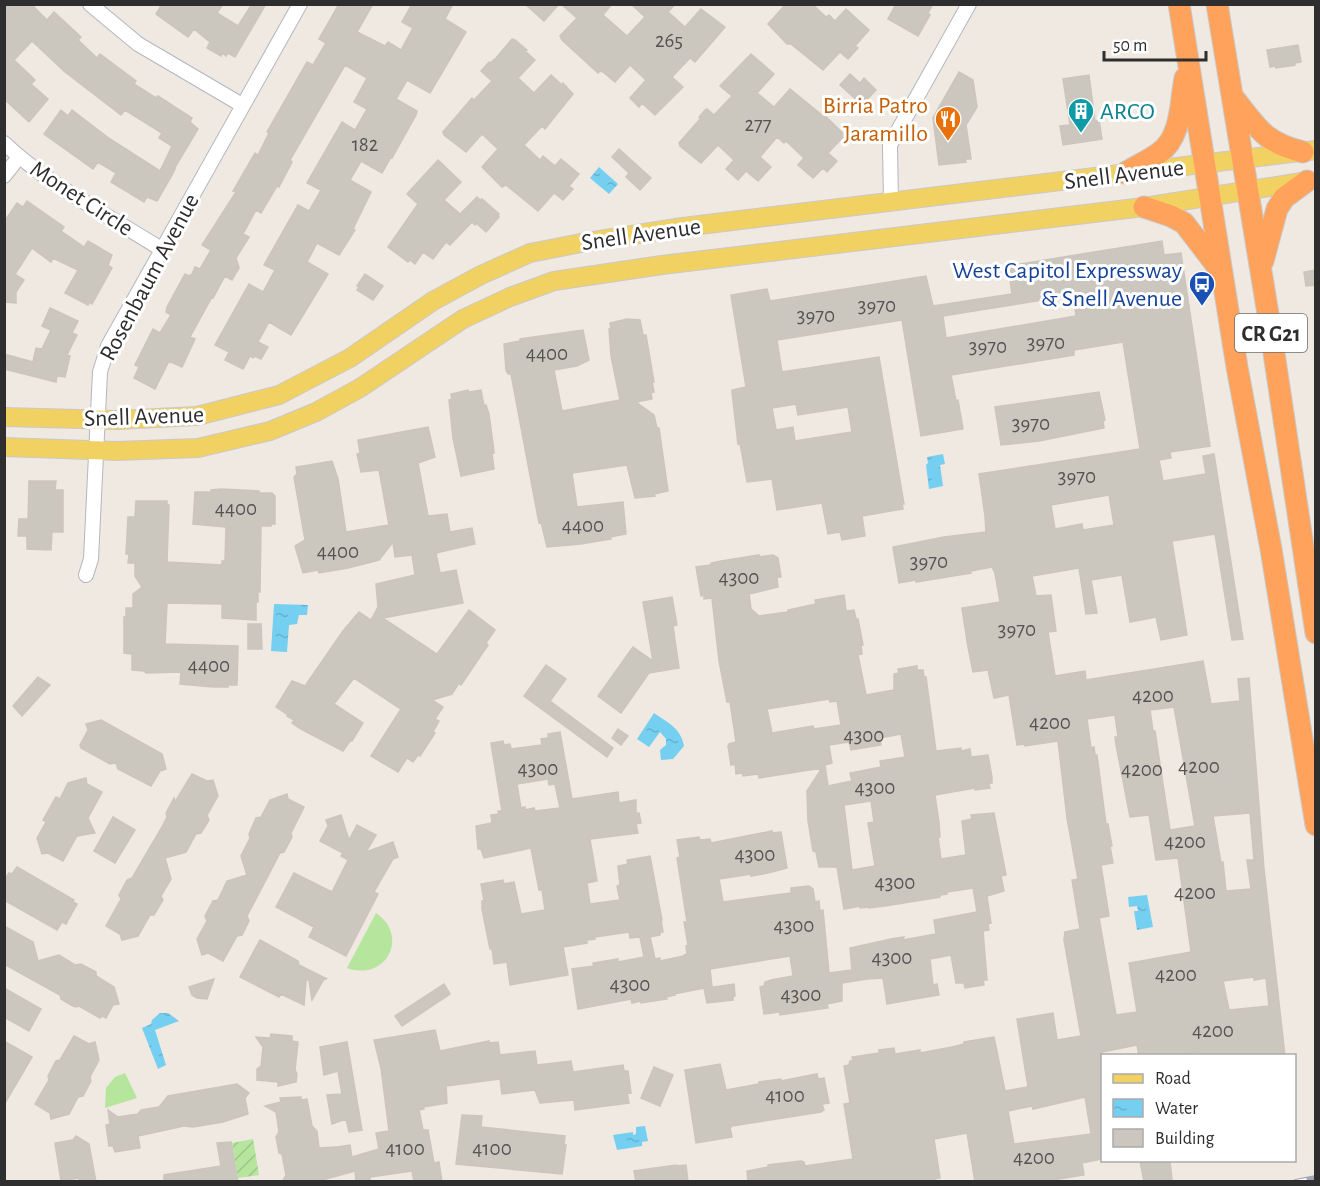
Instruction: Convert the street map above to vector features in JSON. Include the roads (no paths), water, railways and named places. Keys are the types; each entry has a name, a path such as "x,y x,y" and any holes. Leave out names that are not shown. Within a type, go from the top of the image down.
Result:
{"highway":[{"name":"CR G21","path":"1179,4 1237,367 1273,560 1316,825"},
{"name":"CR G21","path":"1217,4 1248,189 1316,633"},
{"path":"1125,172 1160,153 1177,127 1188,63"},
{"path":"1233,96 1266,136 1282,147 1310,151"},
{"path":"1261,277 1263,259 1277,209 1284,198 1311,181"},
{"path":"1144,207 1184,223 1223,273"}],"main road":[{"name":"Snell Avenue","path":"4,417 97,419 196,416 279,395 350,358 433,301 481,275 530,253 683,227 1310,151"},
{"name":"Snell Avenue","path":"4,447 96,450 198,448 270,431 316,412 360,388 463,319 510,297 554,281 677,263 1144,207 1311,181"}],"street":[{"path":"90,4 138,44 242,105"},
{"name":"Rosenbaum Avenue","path":"86,575 91,559 100,372 108,346 300,4"},
{"path":"891,203 890,146 969,4"},
{"name":"Monet Circle","path":"4,143 19,157 93,207 161,249"},
{"path":"4,176 19,157"}],"water":[{"path":"599,167 618,184 609,194 590,178"},
{"path":"943,454 945,464 940,465 943,486 929,489 927,457"},
{"path":"274,604 308,605 307,615 299,615 297,624 289,625 287,652 271,651"},
{"path":"654,713 673,726 680,735 684,746 673,759 661,760 660,750 666,745 666,739 660,732 649,747 637,739"},
{"path":"1147,895 1153,927 1137,930 1134,911 1138,911 1137,906 1129,907 1128,897"},
{"path":"160,1013 168,1013 179,1021 155,1030 166,1065 158,1069 142,1028 151,1024"},
{"path":"645,1126 648,1141 642,1142 642,1146 617,1150 613,1135 633,1132 633,1135 636,1134 636,1127"}],"railway":[{"path":"1296,1182 1316,1178"}],"place":[{"name":"ARCO","path":"1081,134"},
{"name":"Birria Patro Jaramillo","path":"948,142"},
{"name":"West Capitol Expressway & Snell Avenue","path":"1202,307"}]}
